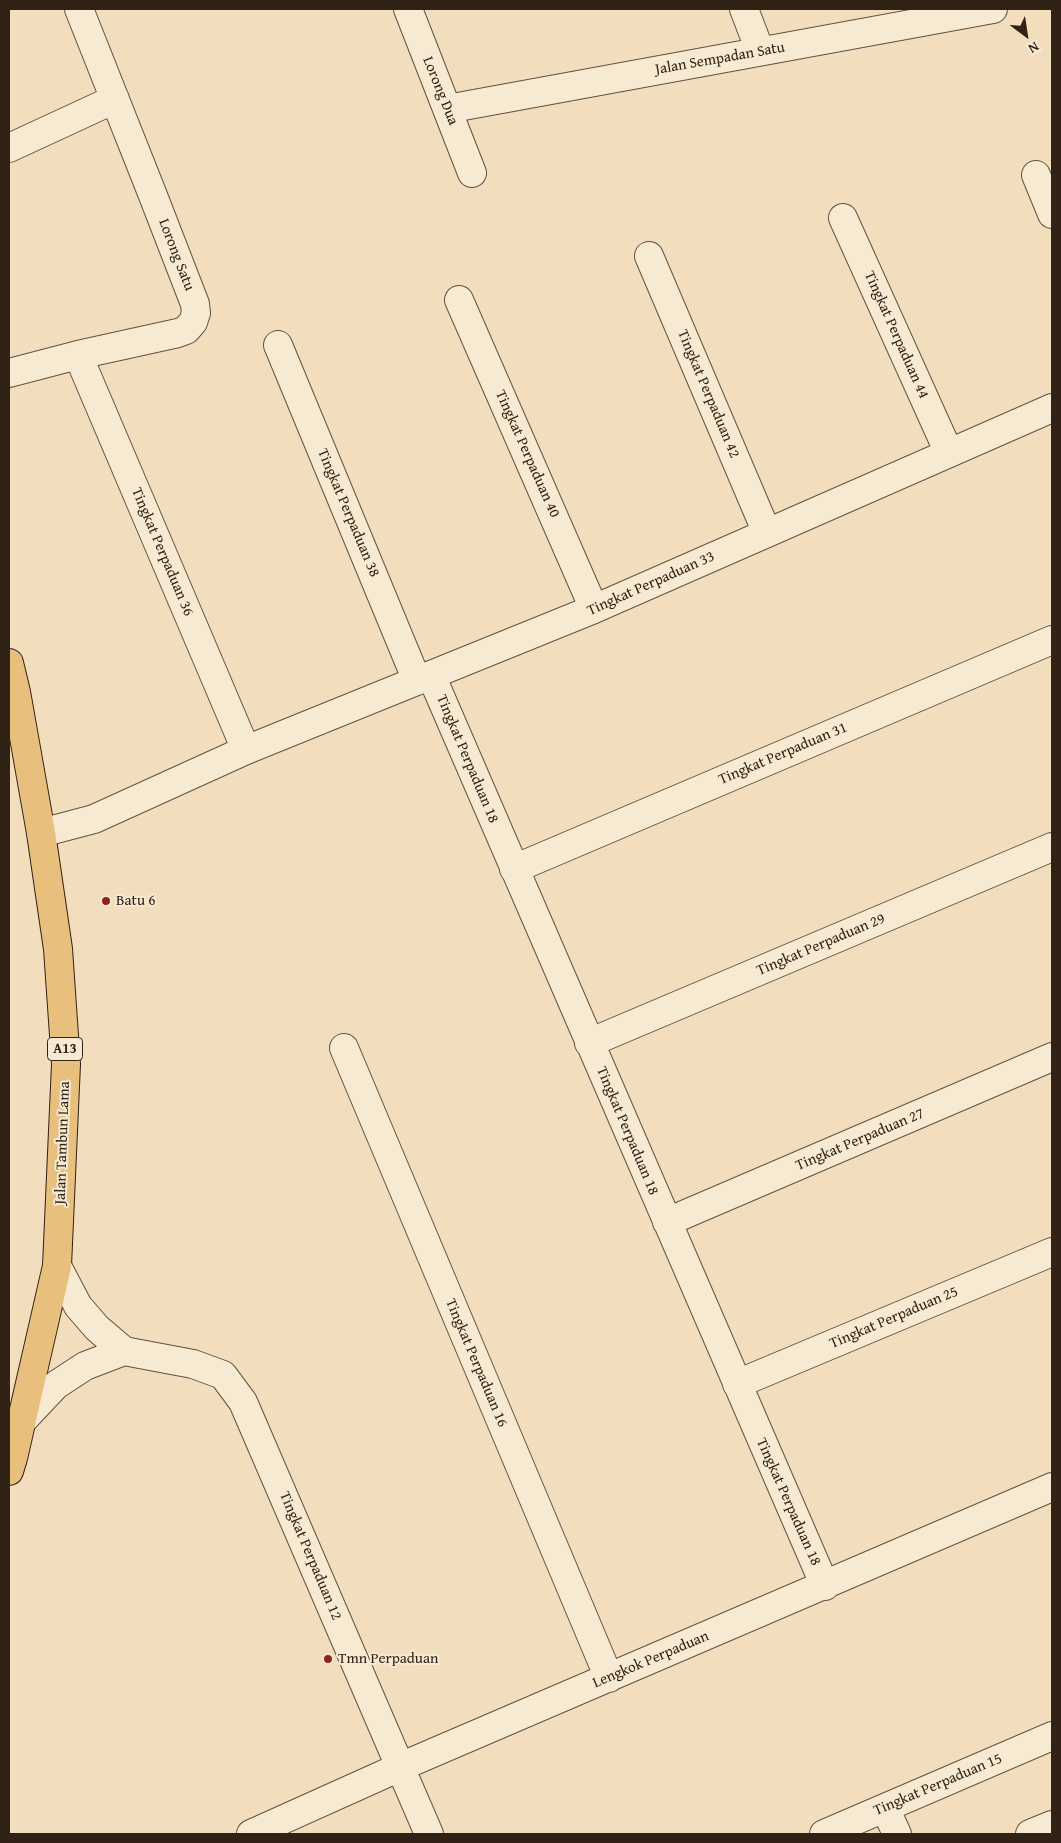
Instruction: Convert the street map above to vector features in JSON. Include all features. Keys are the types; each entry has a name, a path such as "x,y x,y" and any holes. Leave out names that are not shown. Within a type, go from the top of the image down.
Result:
{"main road":[{"name":"Jalan Tambun Lama","path":"9,663 16,692 41,833 58,949 66,1064 57,1266 9,1471"}],"street":[{"name":"Lorong Satu","path":"9,373 78,355 178,333 186,330 196,313 195,304 79,9"},
{"name":"Lorong Dua","path":"408,9 472,173"},
{"path":"744,9 760,51"},
{"name":"Jalan Sempadan Satu","path":"447,109 993,9"},
{"path":"9,148 115,99"},
{"path":"1036,175 1052,214"},
{"name":"Tingkat Perpaduan 44","path":"843,218 949,453"},
{"name":"Tingkat Perpaduan 42","path":"649,256 767,533"},
{"name":"Tingkat Perpaduan 40","path":"459,300 594,609"},
{"name":"Tingkat Perpaduan 38","path":"278,346 424,678"},
{"name":"Tingkat Perpaduan 36","path":"78,355 246,750"},
{"name":"Tingkat Perpaduan 33","path":"41,833 94,819 246,750 594,609 1052,408"},
{"name":"Tingkat Perpaduan 31","path":"514,869 1052,640"},
{"name":"Tingkat Perpaduan 18","path":"424,678 514,869 824,1586"},
{"name":"Tingkat Perpaduan 29","path":"589,1043 1052,847"},
{"name":"Tingkat Perpaduan 16","path":"344,1048 608,1678"},
{"name":"Tingkat Perpaduan 27","path":"667,1222 1052,1057"},
{"name":"Tingkat Perpaduan 25","path":"737,1384 1052,1252"},
{"name":"Tingkat Perpaduan 12","path":"57,1266 78,1306 97,1328 124,1351 193,1364 223,1375 243,1402 429,1834"},
{"path":"22,1421 56,1385 85,1366 124,1351"},
{"name":"Lengkok Perpaduan","path":"251,1834 400,1767 1052,1487"},
{"name":"Tingkat Perpaduan 15","path":"824,1834 1052,1736"},
{"path":"885,1808 897,1834"},
{"path":"1030,1834 1052,1824"}],"place":[{"name":"Batu 6","path":"106,901"},
{"name":"Tmn Perpaduan","path":"328,1659"}]}
